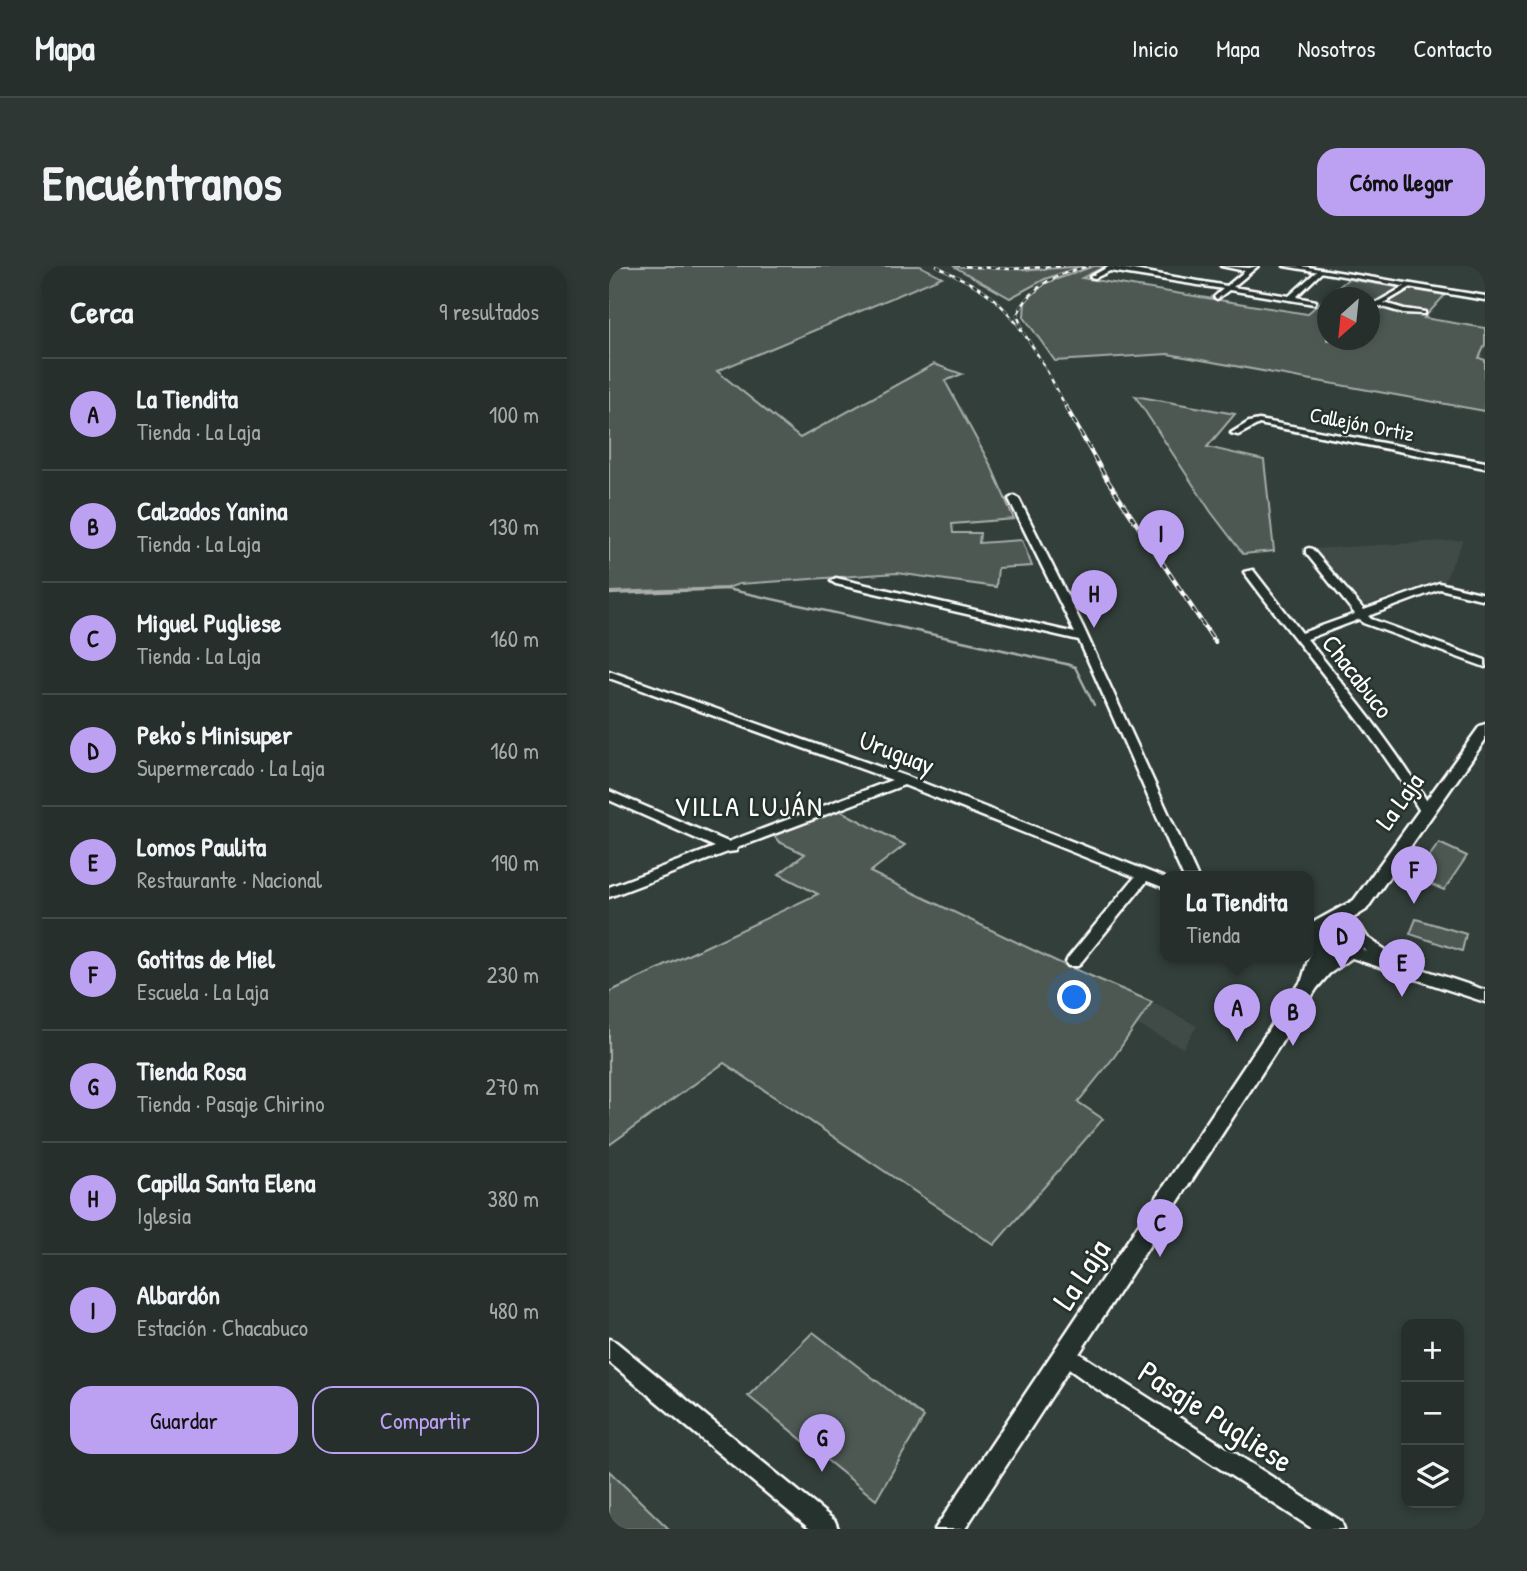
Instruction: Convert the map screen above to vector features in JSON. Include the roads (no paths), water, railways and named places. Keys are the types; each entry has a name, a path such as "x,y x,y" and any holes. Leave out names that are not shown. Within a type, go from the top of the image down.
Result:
{"main road":[{"path":"1288,266 1485,298"},
{"name":"La Laja","path":"1310,983 1319,954 1318,932 1360,905 1485,729"},
{"name":"La Laja","path":"959,1525 1066,1355 1310,983 1322,969 1353,944 1360,905"},
{"path":"1350,927 1353,944 1337,954 1318,932 1350,927"}],"street":[{"path":"1224,266 1252,268"},
{"path":"1093,277 1112,267 1314,302"},
{"path":"1217,297 1252,268"},
{"path":"1291,298 1320,271"},
{"path":"1380,302 1409,286"},
{"path":"1380,304 1403,311 1423,313"},
{"name":"Callejón Ortiz","path":"1235,433 1259,422 1485,465"},
{"path":"1014,499 1083,638 1188,871"},
{"path":"1309,551 1367,621 1485,664"},
{"name":"Chacabuco","path":"1249,572 1368,724 1426,810"},
{"path":"836,581 1083,638"},
{"path":"1299,638 1439,586 1485,597"},
{"name":"Uruguay","path":"609,674 904,780 1160,881"},
{"path":"609,892 731,848 904,780"},
{"path":"609,795 731,848"},
{"path":"1073,962 1144,875"},
{"path":"1353,944 1408,969 1485,996"},
{"path":"609,1349 827,1529"},
{"name":"Pasaje Pugliese","path":"1066,1355 1332,1529"}],"waterway":[{"path":"609,594 727,589 1066,664 1075,667 1094,705"}],"railway":[{"path":"937,266 985,292 1010,315 1032,346 1067,409"},
{"path":"960,266 1009,269 1063,266"},
{"path":"1022,327 1017,315 1030,295 1056,277 1089,266"},
{"path":"1066,407 1106,478 1215,642"}],"place":[{"name":"Albardón","path":"1161,568"},
{"name":"Capilla Santa Elena","path":"1094,628"},
{"name":"Gotitas de Miel","path":"1414,904"},
{"name":"Peko's Minisuper","path":"1342,970"},
{"name":"Lomos Paulita","path":"1402,997"},
{"name":"La Tiendita","path":"1237,1042"},
{"name":"Calzados Yanina","path":"1293,1046"},
{"name":"Miguel Pugliese","path":"1160,1257"},
{"name":"Tienda Rosa","path":"822,1472"}],"district":[{"name":"VILLA LUJÁN","path":"749,806"}]}
